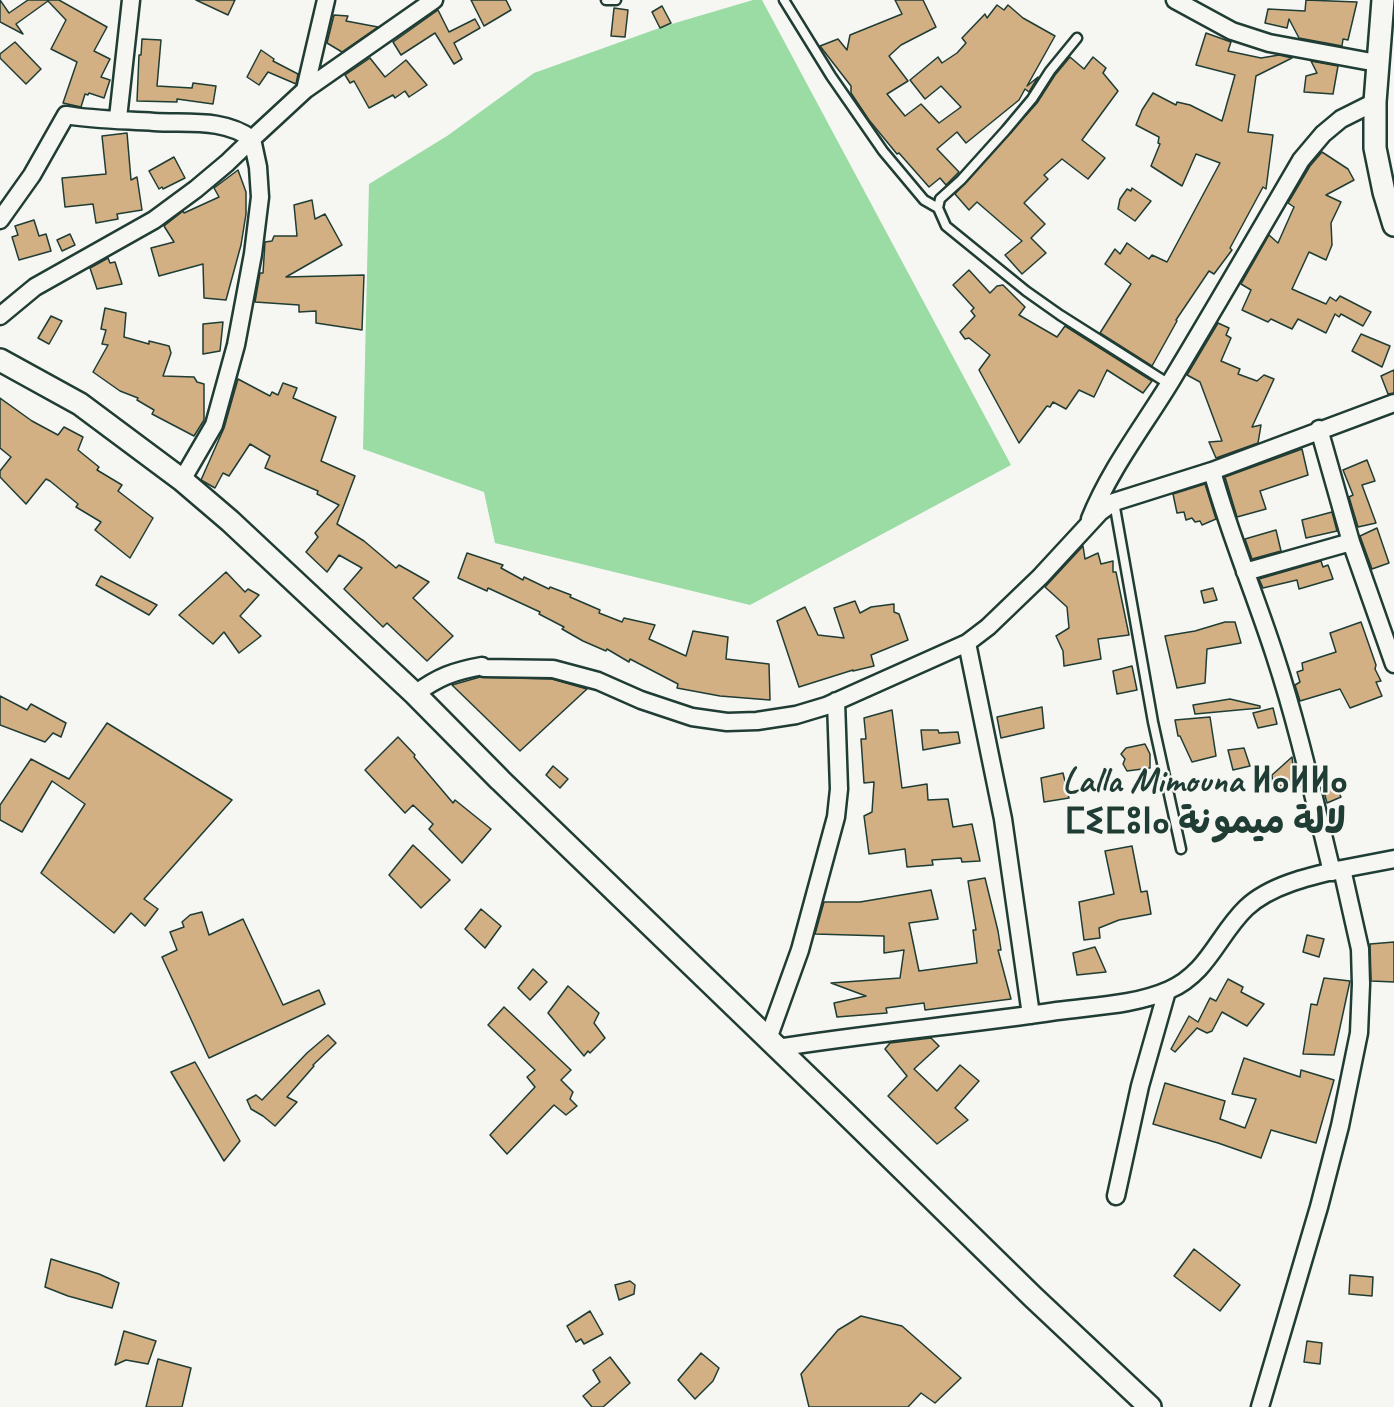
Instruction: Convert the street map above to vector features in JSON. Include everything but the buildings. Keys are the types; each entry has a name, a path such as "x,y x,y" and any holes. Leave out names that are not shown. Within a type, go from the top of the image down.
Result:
{"street":[{"path":"118,118 131,0"},
{"path":"305,90 326,0"},
{"path":"0,316 35,287 154,220 196,189 305,90 434,0"},
{"path":"1175,0 1199,7 1232,31 1269,43 1377,63"},
{"path":"1383,0 1377,63 1375,148 1384,192 1394,225"},
{"path":"1087,526 1100,495 1126,447 1169,384 1301,160 1323,134 1341,119 1375,102"},
{"path":"0,220 12,207 66,116 223,125 240,131 252,139 258,167 260,197 253,254 236,345 214,425 182,480"},
{"path":"0,360 80,404 182,480 230,521 415,694 500,780 1149,1407"},
{"path":"415,694 433,681 454,672 482,666 484,668 553,669 598,681 641,700 692,717 727,722 796,716 836,701 967,643 988,627 1040,577 1100,512 1114,502 1212,471 1319,429 1394,403"},
{"path":"1319,429 1351,542 1394,664"},
{"path":"1212,471 1275,657 1360,949 1359,1033 1341,1126 1293,1300 1260,1407"},
{"path":"1245,572 1351,542"},
{"path":"967,643 1004,819 1031,1015"},
{"path":"773,1043 836,817 839,789 836,701"},
{"path":"773,1043 832,1039 1031,1015 1128,1001 1167,991 1184,982 1201,967 1246,908 1265,895 1337,870 1394,859"},
{"path":"1116,1196 1140,1086 1167,991"}],"lane":[{"path":"606,0 616,0"},
{"path":"784,0 831,76 883,151 924,200 938,208 946,226 1026,291 1169,384"},
{"path":"938,208 940,199 961,180 1006,130 1077,38"},
{"path":"1114,502 1153,722 1180,849"}],"green space":[{"path":"753,0 762,0 1011,465 750,605 495,543 484,492 363,449 369,184 447,136 534,73 665,26"}],"district":[{"name":"Lalla Mimouna ⵍⴰⵍⵍⴰ ⵎⵉⵎⵓⵏⴰ لالة ميمونة","path":"1205,804"}]}
